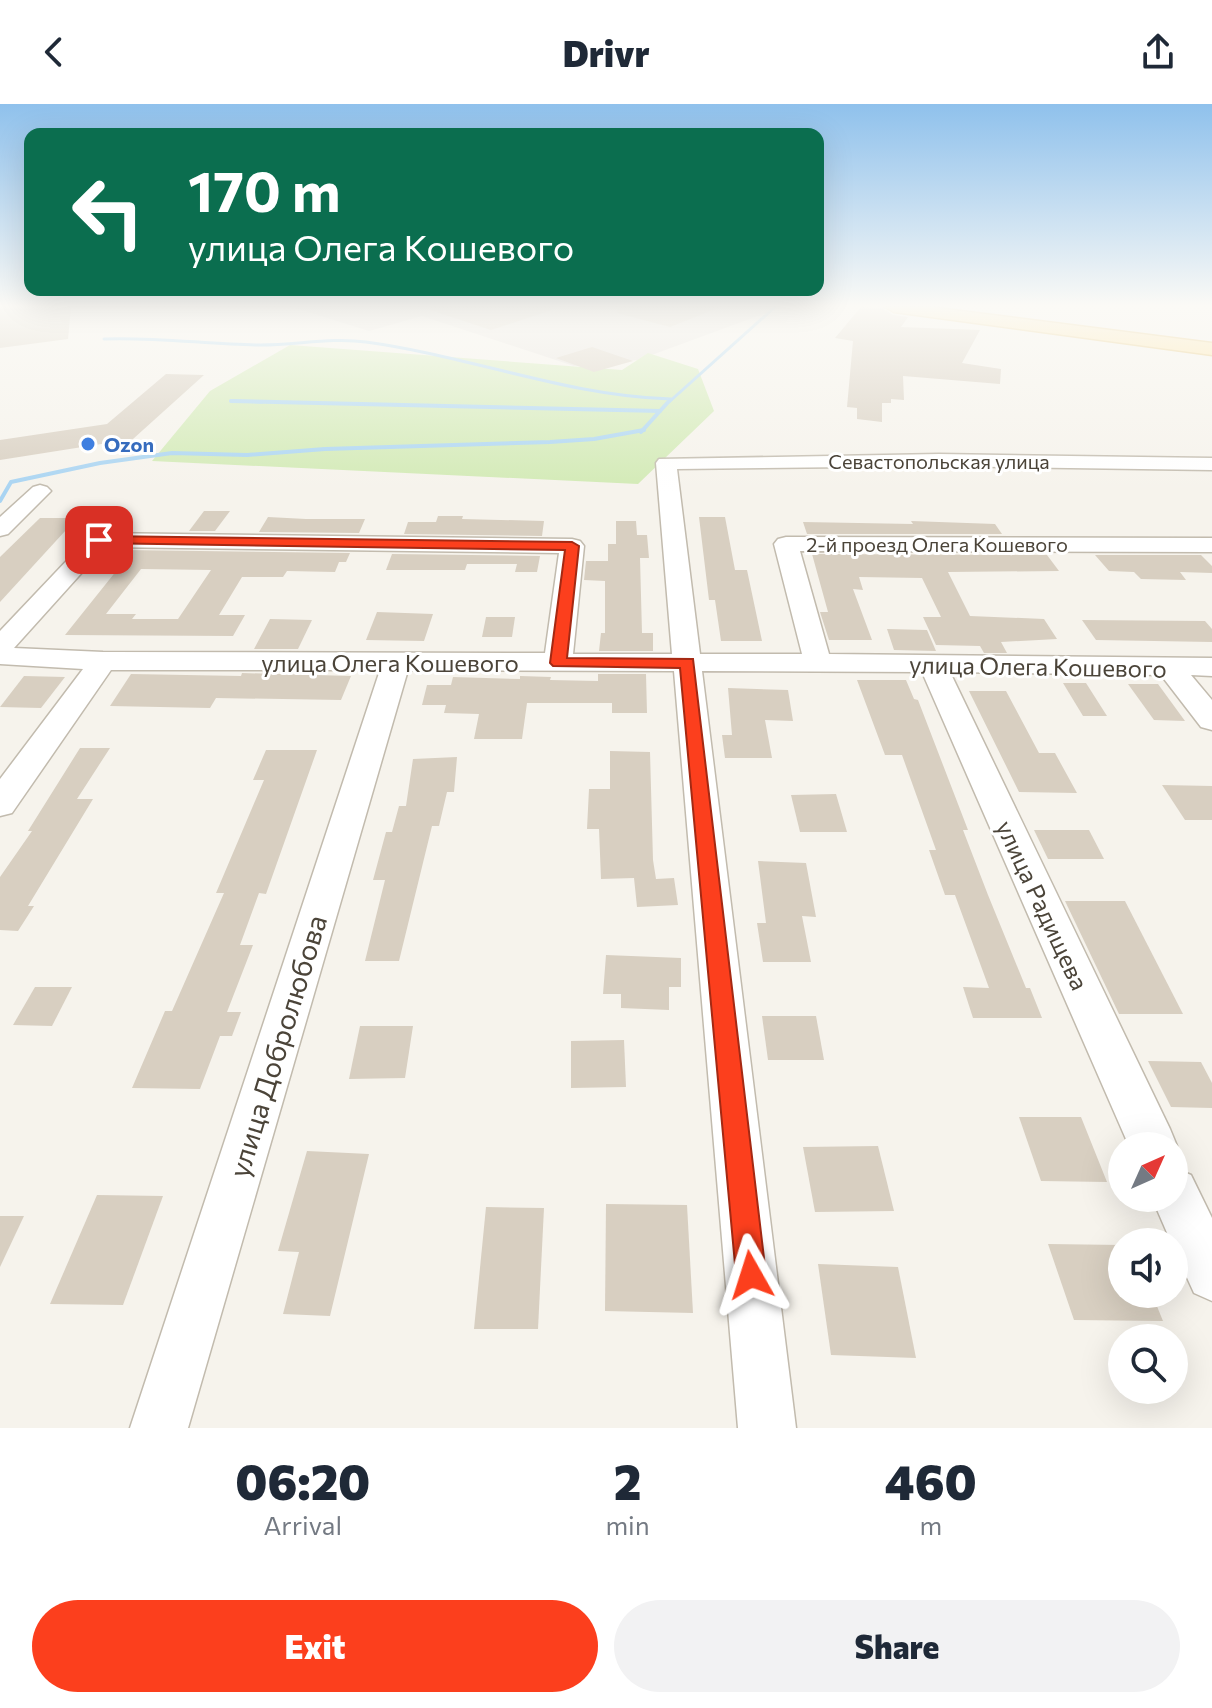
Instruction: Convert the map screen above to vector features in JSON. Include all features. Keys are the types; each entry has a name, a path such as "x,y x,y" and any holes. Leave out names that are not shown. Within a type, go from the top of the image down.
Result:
{"street":[{"name":"Севастопольская улица","path":"687,663 666,463 939,460 1212,464"},
{"path":"0,529 40,491"},
{"path":"0,647 99,540 572,546 558,663"},
{"name":"2-й проезд Олега Кошевого","path":"818,663 786,544 1212,545"},
{"name":"улица Олега Кошевого","path":"0,656 103,661 932,663 1212,667"},
{"path":"0,804 103,661"},
{"name":"улица Добролюбова","path":"159,1428 396,663"},
{"path":"687,663 767,1428"},
{"name":"улица Радищева","path":"932,663 1147,1132"},
{"path":"1170,668 1212,720"},
{"path":"1183,1212 1212,1275"}],"green space":[{"path":"249,369 697,369 714,411 638,484 152,461 210,391"}],"building":[{"path":"850,369 1001,369 1000,384 903,376 904,400 891,399 891,403 882,403 882,422 857,419 857,408 847,407"},
{"path":"166,374 204,375 133,439 0,460 0,440 107,424"},
{"path":"204,511 230,511 215,531 189,531"},
{"path":"438,516 544,521 542,536 404,534 408,522 436,522"},
{"path":"268,517 365,519 359,533 259,532"},
{"path":"699,517 725,517 735,570 747,570 762,641 721,641 715,600 709,600"},
{"path":"40,518 77,518 0,602 0,557"},
{"path":"616,521 636,521 637,535 647,535 649,558 640,558 642,633 653,633 653,651 599,651 601,633 605,633 605,581 584,580 586,561 608,561 608,544 616,544"},
{"path":"911,521 995,524 1002,534 807,534 803,522 913,524"},
{"path":"124,550 350,553 346,562 339,562 335,572 287,571 283,577 242,577 219,615 245,615 233,636 65,635 117,570 108,570","holes":["141,569 211,570 178,619 132,619 136,614 106,614"]},
{"path":"392,554 540,556 537,572 515,572 517,564 467,564 465,570 386,570"},
{"path":"812,554 1047,555 1059,571 948,572 970,616 1044,619 1057,639 1001,642 1007,653 984,653 980,646 936,645 923,617 941,617 922,578 859,577 863,590 853,589 872,640 829,640 820,612 828,612"},
{"path":"1095,555 1201,555 1212,566 1212,573 1180,572 1186,580 1141,579 1134,572 1109,571"},
{"path":"377,612 433,614 424,641 366,640"},
{"path":"486,617 515,617 512,637 482,637"},
{"path":"270,619 312,620 298,649 254,649"},
{"path":"1082,620 1205,621 1212,629 1212,642 1096,640"},
{"path":"887,629 927,630 936,651 894,650"},
{"path":"242,673 351,676 341,700 216,698 210,708 110,706 131,674 241,676"},
{"path":"598,674 646,674 647,713 612,713 612,703 527,703 522,739 474,739 479,714 444,713 446,705 422,705 427,685 451,685 453,677 520,679 520,676 598,681"},
{"path":"24,676 65,677 41,708 0,707"},
{"path":"857,680 906,680 914,699 918,700 968,830 963,830 988,895 1026,988 1030,988 1042,1018 973,1018 963,987 989,988 955,895 945,895 929,850 936,850 902,755 885,755"},
{"path":"1063,683 1086,683 1107,716 1083,716"},
{"path":"1128,684 1158,684 1185,721 1154,720"},
{"path":"728,688 788,690 793,721 765,720 772,758 725,758 722,735 732,735"},
{"path":"969,691 1006,691 1039,753 1055,753 1077,793 1019,792"},
{"path":"80,748 110,748 77,799 93,799 28,906 34,906 18,931 0,930 0,877 32,831 28,831"},
{"path":"266,750 317,750 266,894 259,893 240,945 253,945 227,1012 241,1012 232,1036 220,1036 200,1089 132,1088 165,1011 172,1011 224,893 216,893 264,780 253,780"},
{"path":"610,751 650,752 656,879 674,878 678,905 637,907 634,878 601,879 599,829 587,829 589,789 610,789"},
{"path":"457,757 454,792 447,792 439,826 432,826 399,961 365,961 385,880 373,880 386,832 392,832 399,806 406,806 413,759"},
{"path":"1162,785 1212,786 1212,820 1185,820"},
{"path":"836,794 847,832 800,832 791,795"},
{"path":"1034,830 1089,830 1104,859 1048,859"},
{"path":"758,861 806,863 816,917 802,916 811,962 763,962 757,923 766,923"},
{"path":"1065,901 1125,901 1183,1014 1119,1014"},
{"path":"606,955 681,958 681,987 669,987 669,1010 621,1008 621,994 603,994"},
{"path":"35,987 72,987 52,1026 13,1025"},
{"path":"762,1016 816,1016 824,1060 768,1060"},
{"path":"360,1026 413,1026 405,1078 349,1079"},
{"path":"624,1040 626,1087 571,1088 571,1041"},
{"path":"1148,1061 1201,1062 1212,1083 1212,1108 1171,1107"},
{"path":"1019,1117 1081,1117 1107,1182 1041,1181"},
{"path":"878,1146 894,1211 815,1212 803,1147"},
{"path":"307,1151 369,1154 330,1316 283,1314 299,1252 278,1251"},
{"path":"97,1195 163,1196 123,1305 50,1304"},
{"path":"606,1204 687,1205 693,1313 605,1311"},
{"path":"486,1207 544,1208 538,1329 474,1329"},
{"path":"0,1216 24,1216 0,1267"},
{"path":"1048,1244 1108,1245 1108,1308 1158,1308 1163,1321 1074,1320"},
{"path":"818,1264 898,1267 916,1358 831,1355"}],"waterway":[{"path":"496,369 594,391 671,399"},
{"path":"669,402 706,369"},
{"path":"643,430 670,400"},
{"path":"262,402 231,401 660,411"},
{"path":"0,501 11,482 100,463 172,453 247,455 325,449 550,442 594,439 643,430"}],"place":[{"name":"Ozon","path":"88,444"}],"route":[{"path":"99,540 572,546 558,663 687,663 751,1275"}]}
